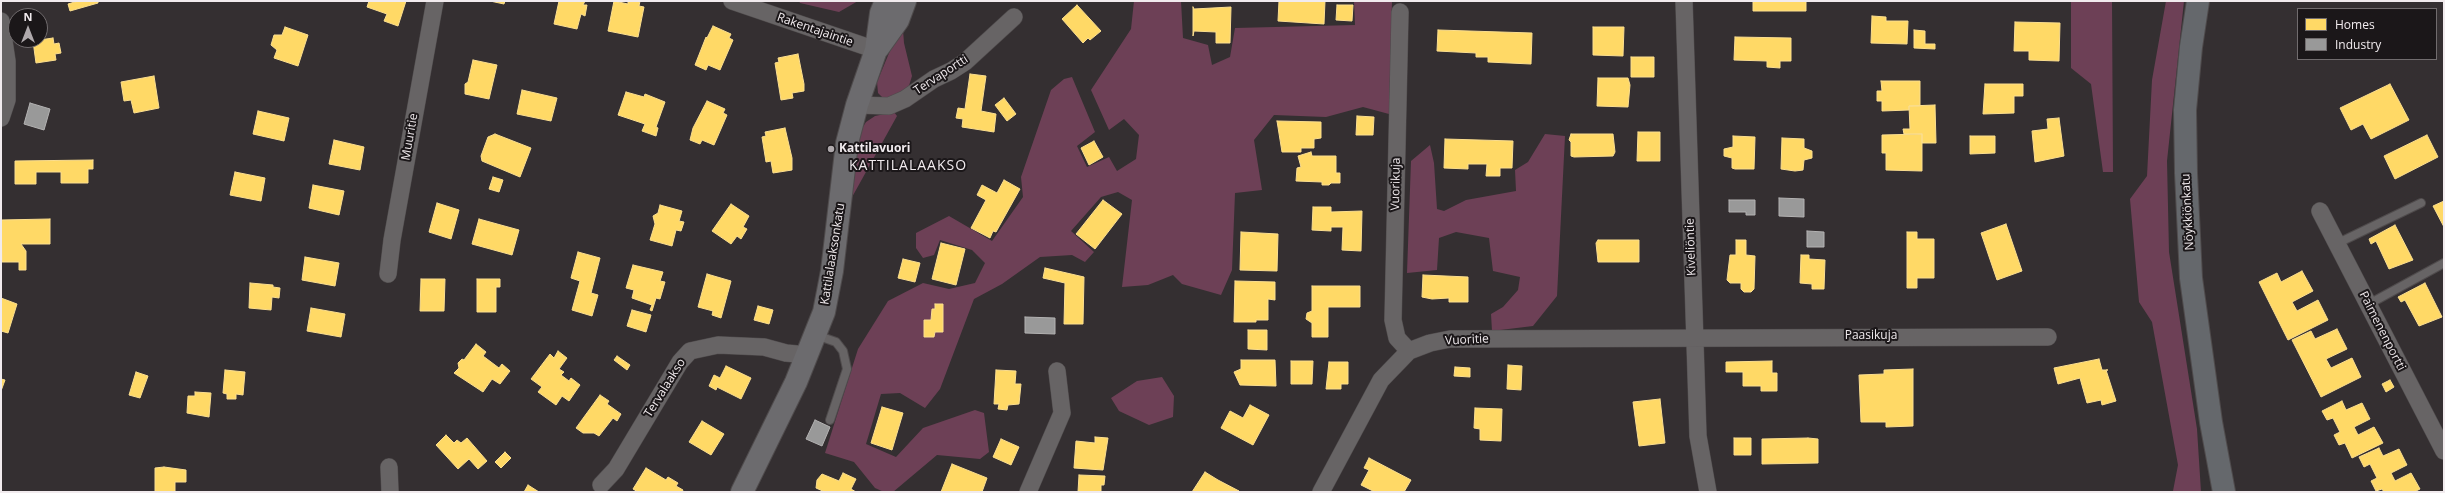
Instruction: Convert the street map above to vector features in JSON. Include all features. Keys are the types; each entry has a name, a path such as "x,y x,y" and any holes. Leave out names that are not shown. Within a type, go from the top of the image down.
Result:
{"main road":[{"name":"Nöykkiönkatu","path":"2198,1 2191,48 2185,110 2186,173 2191,278 2211,422 2224,492"},
{"name":"Nöykkiönkatu","path":"2211,422 2213,492"}],"street":[{"name":"Muuritie","path":"388,274 392,240 435,1"},
{"name":"Rakentajaintie","path":"732,1 876,50"},
{"name":"Kattilalaaksonkatu","path":"742,492 808,355 824,312 832,271 848,143 857,105 876,50 881,14 886,1"},
{"name":"Kattilalaaksonkatu","path":"876,50 898,20 905,1"},
{"name":"Kiveliöntie","path":"1684,1 1698,436 1708,492"},
{"name":"Vuorikuja","path":"1400,12 1393,320 1397,338 1410,351"},
{"name":"Tervaportti","path":"857,105 889,106 905,99 934,79 965,62 1014,17"},
{"path":"1,21 7,61 7,100 1,118"},
{"name":"Paimenenportti","path":"2320,212 2444,451"},
{"name":"Paasikuja","path":"1694,337 2048,337"},
{"name":"Vuoritie","path":"1322,492 1381,380 1410,351 1450,339 1694,337"},
{"name":"Tervalaakso","path":"601,484 616,469 680,362 690,351 718,345 764,347 786,353 808,355"},
{"path":"1028,492 1062,413 1058,371"},
{"path":"389,467 390,492"}],"lane":[{"path":"2336,244 2421,203"},
{"path":"2369,304 2444,263"},
{"path":"815,335 836,342 843,351 847,369 830,420"}],"shaded area":[{"path":"799,1 858,1 839,12 800,3"},
{"path":"1134,1 1181,1 1183,38 1208,45 1212,65 1230,57 1235,28 1355,25 1354,1 1392,1 1389,114 1363,107 1326,117 1274,115 1254,140 1262,190 1235,193 1232,270 1221,295 1182,284 1173,275 1148,285 1122,287 1132,200 1118,192 1101,197 1071,231 1094,252 1085,262 1072,255 1040,257 1002,284 974,299 940,389 925,408 900,393 881,394 866,444 896,457 923,428 975,410 984,413 989,452 980,459 937,455 893,492 884,492 875,488 854,462 825,453 858,349 888,301 923,283 949,289 975,283 985,263 972,250 940,240 934,255 923,258 916,248 916,233 949,216 992,241 1023,197 1021,177 1051,90 1064,79 1072,77 1095,132 1077,146 1087,167 1109,157 1117,171 1136,159 1139,135 1124,119 1109,130 1091,90 1131,29"},
{"path":"2071,1 2112,1 2113,172 2103,172 2091,84 2071,68"},
{"path":"2166,1 2184,1 2167,161 2169,252 2197,429 2201,492 2173,491 2178,465 2152,322 2139,302 2130,199 2147,176 2152,80"},
{"path":"899,29 903,30 904,43 912,76 908,89 889,99 882,97 878,93 877,82"},
{"path":"894,112 897,116 851,199 855,158 861,130 866,122 875,116"},
{"path":"1545,134 1565,136 1557,296 1533,326 1492,331 1491,314 1503,307 1518,290 1520,277 1493,271 1489,238 1456,232 1439,238 1437,270 1407,273 1411,161 1430,145 1434,163 1437,209 1444,211 1466,200 1516,191 1515,170 1528,162"},
{"path":"1162,377 1174,396 1173,417 1149,425 1119,411 1111,398 1137,381"}],"building: Homes":[{"path":"78,1 98,1 98,3 70,11 68,4"},
{"path":"369,1 406,1 398,26 384,21 387,14 367,7"},
{"path":"490,1 505,1 504,4"},
{"path":"559,1 585,1 583,5 587,5 585,16 581,14 577,29 554,24"},
{"path":"614,1 628,4 628,1 640,1 639,6 644,7 638,37 608,31"},
{"path":"1279,1 1325,1 1324,24 1278,21"},
{"path":"1753,1 1806,1 1806,11 1753,11"},
{"path":"1077,5 1101,31 1090,40 1088,38 1083,43 1062,19"},
{"path":"1337,5 1353,5 1352,21 1336,20"},
{"path":"1193,7 1194,9 1231,7 1230,43 1216,43 1216,32 1194,31 1193,36"},
{"path":"1872,16 1886,17 1886,21 1908,21 1907,44 1871,43"},
{"path":"2015,22 2060,23 2059,61 2029,60 2029,51 2014,51"},
{"path":"713,26 731,34 729,38 733,40 720,70 708,65 706,70 695,65 706,37 707,38"},
{"path":"285,27 308,35 298,66 274,58 277,50 271,45 274,35 282,35"},
{"path":"1593,27 1624,27 1623,56 1593,55"},
{"path":"1438,30 1532,33 1531,64 1488,62 1488,57 1476,57 1476,53 1437,51"},
{"path":"1914,30 1925,31 1925,44 1935,44 1935,49 1914,48"},
{"path":"1735,37 1791,38 1791,61 1780,61 1780,68 1767,67 1767,61 1734,60"},
{"path":"53,38 54,44 59,43 61,53 55,54 56,60 36,63 34,48 48,48 48,39"},
{"path":"798,54 804,91 792,93 793,98 781,100 775,63 779,62 778,58"},
{"path":"1631,57 1654,57 1654,77 1631,77"},
{"path":"473,60 497,65 489,99 465,94 465,84 468,82"},
{"path":"970,74 986,76 981,111 996,114 994,132 962,127 963,119 956,118 958,108 965,109"},
{"path":"154,76 159,108 134,113 131,100 124,101 121,82"},
{"path":"1598,78 1628,78 1630,85 1628,107 1597,106"},
{"path":"1881,81 1920,81 1920,106 1909,106 1909,110 1882,111 1882,101 1877,101 1877,91 1882,91"},
{"path":"1985,84 2023,84 2023,96 2014,96 2014,113 1983,114"},
{"path":"2390,84 2409,120 2371,139 2363,124 2351,130 2340,108"},
{"path":"522,90 557,98 551,121 517,114"},
{"path":"626,92 644,97 645,94 665,102 656,127 658,128 656,136 642,131 645,124 618,115"},
{"path":"1004,98 1016,114 1007,121 995,105"},
{"path":"707,101 725,109 723,113 727,115 714,145 702,140 700,144 690,140 693,128"},
{"path":"1935,105 1936,143 1922,143 1922,134 1904,134 1903,129 1910,129 1909,106"},
{"path":"258,111 289,118 284,141 253,134"},
{"path":"1357,116 1374,117 1373,135 1356,135"},
{"path":"2059,118 2064,156 2035,162 2032,131 2048,129 2047,119"},
{"path":"1277,121 1321,122 1321,138 1314,139 1314,148 1301,148 1301,152 1282,152"},
{"path":"785,128 792,158 792,170 773,173 771,161 766,162 762,137 766,136 765,132"},
{"path":"1638,132 1660,132 1660,161 1637,161"},
{"path":"495,134 531,148 520,177 482,161 481,156 488,137"},
{"path":"1571,134 1613,134 1615,152 1613,156 1571,156 1571,142 1569,140"},
{"path":"1922,134 1922,171 1886,170 1886,153 1882,153 1882,135"},
{"path":"2427,135 2438,157 2395,179 2384,156"},
{"path":"1733,136 1755,137 1754,169 1732,168 1732,158 1724,156 1724,149 1733,147"},
{"path":"1970,136 1995,136 1995,153 1970,154"},
{"path":"1782,138 1804,139 1804,148 1812,151 1812,158 1804,160 1803,170 1795,171 1781,169"},
{"path":"1445,139 1513,141 1512,168 1500,168 1500,176 1486,176 1487,164 1468,164 1468,169 1444,168"},
{"path":"334,140 364,147 360,170 329,164"},
{"path":"1094,141 1103,157 1089,165 1081,148"},
{"path":"1311,152 1312,156 1336,156 1336,173 1340,173 1340,183 1322,185 1322,182 1296,181 1297,168 1301,167 1298,156"},
{"path":"93,160 93,169 88,169 88,183 61,183 61,172 36,172 36,184 15,184 15,161"},
{"path":"235,172 265,178 261,201 230,195"},
{"path":"493,177 503,180 499,192 489,189"},
{"path":"1004,180 1020,189 996,232 993,231 990,238 971,228 986,200 977,195 982,185 997,193"},
{"path":"313,185 344,191 339,215 309,208"},
{"path":"1103,200 1122,214 1095,249 1076,234"},
{"path":"2444,201 2444,227 2433,206"},
{"path":"437,203 459,210 451,239 429,232"},
{"path":"731,204 749,216 743,227 747,229 741,239 737,236 731,244 712,231"},
{"path":"660,205 682,211 679,221 684,222 681,231 676,230 672,246 650,240 655,224 653,216 658,213"},
{"path":"1313,207 1331,207 1331,212 1362,211 1361,251 1342,250 1343,227 1331,227 1331,231 1312,230"},
{"path":"50,219 50,244 21,244 26,251 26,270 19,270 19,262 2,262 1,220"},
{"path":"479,219 519,230 512,255 472,244"},
{"path":"2006,224 2022,271 1997,280 1981,233"},
{"path":"2395,225 2413,260 2389,269 2376,241 2371,244 2369,239"},
{"path":"1241,232 1278,234 1277,271 1240,270"},
{"path":"1907,232 1917,232 1917,239 1934,239 1934,278 1917,278 1917,288 1907,288"},
{"path":"1598,240 1639,240 1639,262 1598,262 1596,243"},
{"path":"1736,240 1746,240 1746,255 1755,256 1754,289 1751,292 1744,292 1741,289 1741,283 1730,283 1727,280 1730,255 1736,255"},
{"path":"941,243 965,249 956,285 932,279"},
{"path":"578,252 600,258 591,293 598,295 592,316 572,310 580,281 571,278"},
{"path":"1801,255 1809,255 1809,259 1825,260 1824,289 1812,289 1812,284 1800,283"},
{"path":"305,257 339,263 335,286 302,280"},
{"path":"903,259 920,263 915,282 898,278"},
{"path":"633,265 663,272 660,281 665,282 660,299 656,298 652,311 650,310 652,305 632,298 634,290 626,288"},
{"path":"1045,268 1084,277 1083,324 1064,324 1065,283 1043,278"},
{"path":"2302,271 2313,291 2292,302 2297,311 2318,300 2328,320 2288,340 2259,282 2277,273 2281,282"},
{"path":"707,274 731,281 721,318 712,315 713,311 698,307"},
{"path":"1423,275 1468,277 1468,302 1449,302 1449,298 1432,299 1422,297"},
{"path":"421,279 445,279 444,311 420,311"},
{"path":"477,279 500,279 500,287 496,287 496,312 477,312"},
{"path":"1235,281 1275,282 1275,300 1268,299 1268,320 1256,320 1256,322 1234,322"},
{"path":"250,283 273,285 273,287 280,288 279,298 272,297 271,310 249,308"},
{"path":"2425,283 2442,317 2419,326 2405,300 2401,302 2398,297"},
{"path":"1312,286 1360,286 1360,307 1328,307 1328,337 1312,337 1312,323 1306,319 1307,313 1312,311"},
{"path":"1,298 17,304 8,333 1,331"},
{"path":"935,304 943,304 943,332 935,332 934,337 924,337 924,320 931,320 932,309 935,309"},
{"path":"758,306 773,310 769,324 754,320"},
{"path":"311,308 345,314 341,337 307,331"},
{"path":"632,310 651,315 646,332 627,326"},
{"path":"2337,329 2347,349 2326,359 2331,368 2352,358 2361,377 2321,397 2292,340 2311,331 2315,339"},
{"path":"1248,330 1267,330 1267,350 1248,349"},
{"path":"476,344 486,352 483,356 499,368 502,364 510,371 500,384 492,379 483,392 454,373 459,368 458,363 462,359 464,360"},
{"path":"558,351 567,358 559,369 564,372 561,375 569,381 571,378 580,385 569,401 562,396 556,405 538,392 542,387 531,379 550,354 554,358"},
{"path":"617,356 630,365 627,370 614,360"},
{"path":"2099,359 2102,370 2106,370 2116,401 2102,405 2101,400 2087,403 2080,378 2058,384 2054,368"},
{"path":"1241,360 1275,360 1276,386 1240,385 1234,372 1241,369"},
{"path":"1291,361 1313,361 1312,384 1291,384"},
{"path":"1772,361 1772,373 1777,373 1777,391 1761,391 1761,386 1743,386 1743,372 1726,372 1726,362"},
{"path":"1329,362 1348,362 1348,384 1341,384 1341,389 1326,389"},
{"path":"1508,365 1522,366 1521,390 1507,389"},
{"path":"726,366 751,378 741,399 717,387 716,390 709,386 714,375 720,378"},
{"path":"1455,367 1470,368 1470,377 1454,376"},
{"path":"1913,369 1913,426 1886,427 1886,422 1861,422 1859,375 1884,374 1884,370"},
{"path":"225,370 245,372 243,395 236,394 236,399 227,399 227,394 223,393"},
{"path":"996,370 1016,371 1015,384 1021,384 1019,404 1008,405 1007,410 998,409 999,404 994,404"},
{"path":"136,372 148,376 140,398 129,395"},
{"path":"1,379 5,380 1,391"},
{"path":"2390,380 2394,387 2386,392 2382,384"},
{"path":"195,392 211,393 209,417 187,413 188,396 195,396"},
{"path":"600,395 609,401 607,404 621,414 617,421 613,418 599,436 594,433 583,433 576,428"},
{"path":"1660,399 1665,443 1639,446 1633,402"},
{"path":"2342,401 2346,410 2362,403 2370,419 2354,427 2358,435 2374,427 2383,443 2352,458 2345,443 2339,445 2334,435 2340,432 2333,418 2327,420 2322,411"},
{"path":"1250,405 1269,415 1253,445 1221,428 1230,411 1243,418"},
{"path":"882,407 903,413 892,450 871,443"},
{"path":"1475,408 1502,409 1501,441 1480,440 1480,429 1474,428"},
{"path":"702,421 724,434 711,455 689,442"},
{"path":"446,435 454,443 457,440 461,443 467,438 487,461 478,469 469,459 458,469 436,445"},
{"path":"1095,437 1108,438 1103,470 1074,468 1076,441 1095,443"},
{"path":"1734,438 1751,438 1751,455 1734,455"},
{"path":"1001,439 1019,447 1011,465 993,457"},
{"path":"1762,439 1818,439 1818,463 1762,464"},
{"path":"2379,448 2383,456 2399,449 2407,465 2391,473 2395,481 2411,473 2420,489 2414,492 2384,492 2382,489 2376,491 2371,481 2377,478 2370,464 2364,467 2359,457"},
{"path":"505,452 511,458 501,468 495,462"},
{"path":"1369,458 1411,480 1404,492 1375,492 1361,485 1369,470 1364,468"},
{"path":"952,464 987,478 982,492 941,492"},
{"path":"164,467 186,470 186,482 175,482 175,492 155,492 155,468"},
{"path":"646,468 666,480 668,477 678,483 676,486 683,490 682,492 638,492 633,489"},
{"path":"1205,472 1218,480 1239,491 1192,492"},
{"path":"843,473 856,479 851,489 856,492 825,492 816,488 817,480 822,474 839,481"},
{"path":"1079,475 1105,476 1104,485 1101,485 1101,492 1078,492"},
{"path":"528,485 539,492 524,492"}],"building: Industry":[{"path":"30,103 50,109 44,130 24,124"},
{"path":"1779,198 1804,199 1804,217 1779,216"},
{"path":"1729,200 1755,200 1755,215 1746,215 1746,212 1729,212"},
{"path":"1807,231 1824,232 1824,247 1807,247"},
{"path":"1025,317 1055,318 1055,334 1025,333"},
{"path":"815,420 830,427 822,446 806,439"}],"place":[{"name":"Kattilavuori","path":"831,149"}],"district":[{"name":"KATTILALAAKSO","path":"908,166"}]}
